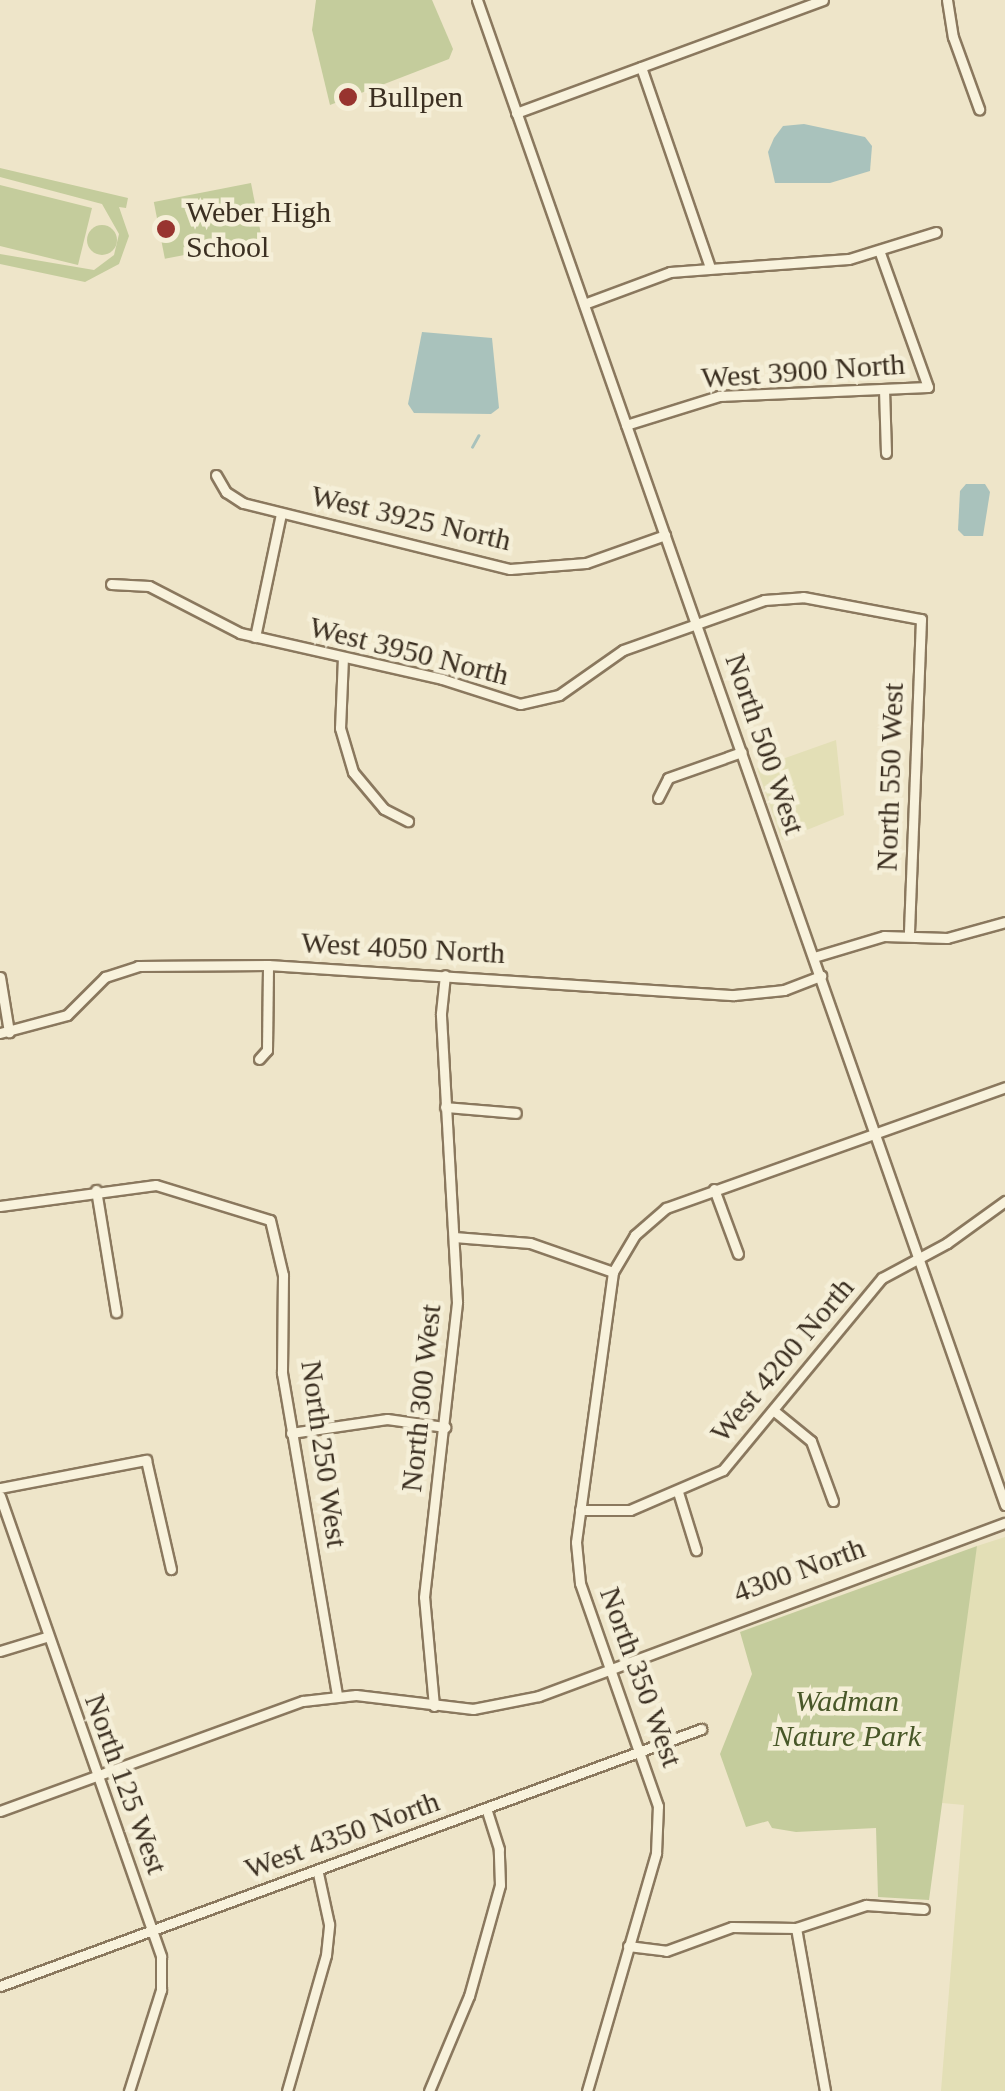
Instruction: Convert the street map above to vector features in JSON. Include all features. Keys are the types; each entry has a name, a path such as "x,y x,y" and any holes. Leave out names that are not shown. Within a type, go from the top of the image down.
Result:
{"street":[{"name":"North 500 West","path":"477,0 1005,1505"},
{"path":"516,112 822,0"},
{"path":"947,0 953,37 979,109"},
{"path":"641,67 709,265"},
{"path":"584,304 709,265 880,254 936,232"},
{"name":"West 3900 North","path":"626,425 719,396 928,388 880,254"},
{"path":"884,389 886,453"},
{"name":"West 3925 North","path":"216,474 226,492 282,514 510,570 586,563 665,535"},
{"path":"255,637 282,514"},
{"name":"West 3950 North","path":"112,584 149,586 255,637 520,704 558,695 623,650 788,596 921,619"},
{"name":"North 550 West","path":"909,936 921,619"},
{"path":"343,657 340,728 349,762 384,810 408,821"},
{"path":"658,798 668,778 742,752"},
{"path":"814,957 874,938 968,935 1005,922"},
{"path":"259,1059 267,1050 268,965"},
{"name":"West 4050 North","path":"5,1033 67,1015 104,977 125,968 268,965 734,995 784,990 821,976"},
{"name":"North 300 West","path":"434,1706 424,1597 456,1352 454,1237 445,1107 445,974"},
{"path":"0,977 5,1033"},
{"path":"454,1237 530,1243 613,1272 648,1221 714,1189 1005,1086"},
{"path":"445,1107 516,1113"},
{"name":"North 250 West","path":"96,1190 156,1185 270,1220 283,1275 282,1373 337,1696"},
{"path":"714,1189 738,1254"},
{"path":"0,1206 96,1190 116,1312"},
{"name":"West 4200 North","path":"580,1510 630,1510 723,1470 882,1278 916,1256 947,1243 1005,1200"},
{"name":"North 350 West","path":"587,2091 656,1854 658,1806 642,1750 580,1584 580,1510 613,1272"},
{"path":"773,1410 811,1441 833,1500"},
{"path":"291,1434 388,1419 445,1428"},
{"path":"0,1488 146,1460 171,1569"},
{"path":"678,1492 696,1550"},
{"name":"North 125 West","path":"0,1496 46,1637 153,1930 161,1990 130,2091"},
{"name":"4300 North","path":"0,1811 276,1709 337,1696 434,1706 506,1705 612,1670 1005,1523"},
{"path":"0,1651 46,1637"},
{"name":"West 4350 North","path":"0,1986 701,1728"},
{"path":"429,2091 469,1996 500,1885 499,1848 486,1808"},
{"path":"287,2091 326,1955 329,1924 318,1872"},
{"path":"628,1946 666,1951 732,1928 796,1928 866,1905 924,1908"},
{"path":"796,1928 824,2091"}],"shaded area":[{"path":"836,740 844,815 782,840 757,768"},
{"path":"1005,1537 1005,2091 941,2091 964,1805 942,1803 977,1546"}],"green space":[{"path":"316,0 432,0 453,49 449,59 330,105 312,30"},
{"path":"0,168 128,198 126,208 119,207 129,236 119,264 85,282 0,264 0,254 94,270 114,255 119,234 102,204 0,177"},
{"path":"251,183 262,240 165,259 154,202"},
{"path":"0,185 92,208 78,265 0,246"},
{"path":"102,225 116,234 117,240 108,254 102,255 88,246 87,240 96,226"},
{"name":"Wadman Nature Park","path":"977,1546 929,1900 878,1897 876,1828 796,1832 772,1828 768,1821 746,1827 720,1754 752,1674 740,1632"}],"water":[{"path":"804,124 865,137 872,146 870,171 830,183 775,183 768,152 774,138 783,126"},
{"path":"422,332 492,338 499,408 491,414 414,413 408,404"},
{"path":"966,484 985,484 990,492 983,536 964,536 958,530 960,491"}],"waterway":[{"path":"472,447 478,436"}],"place":[{"name":"Bullpen","path":"348,97"},
{"name":"Weber High School","path":"166,229"}]}
